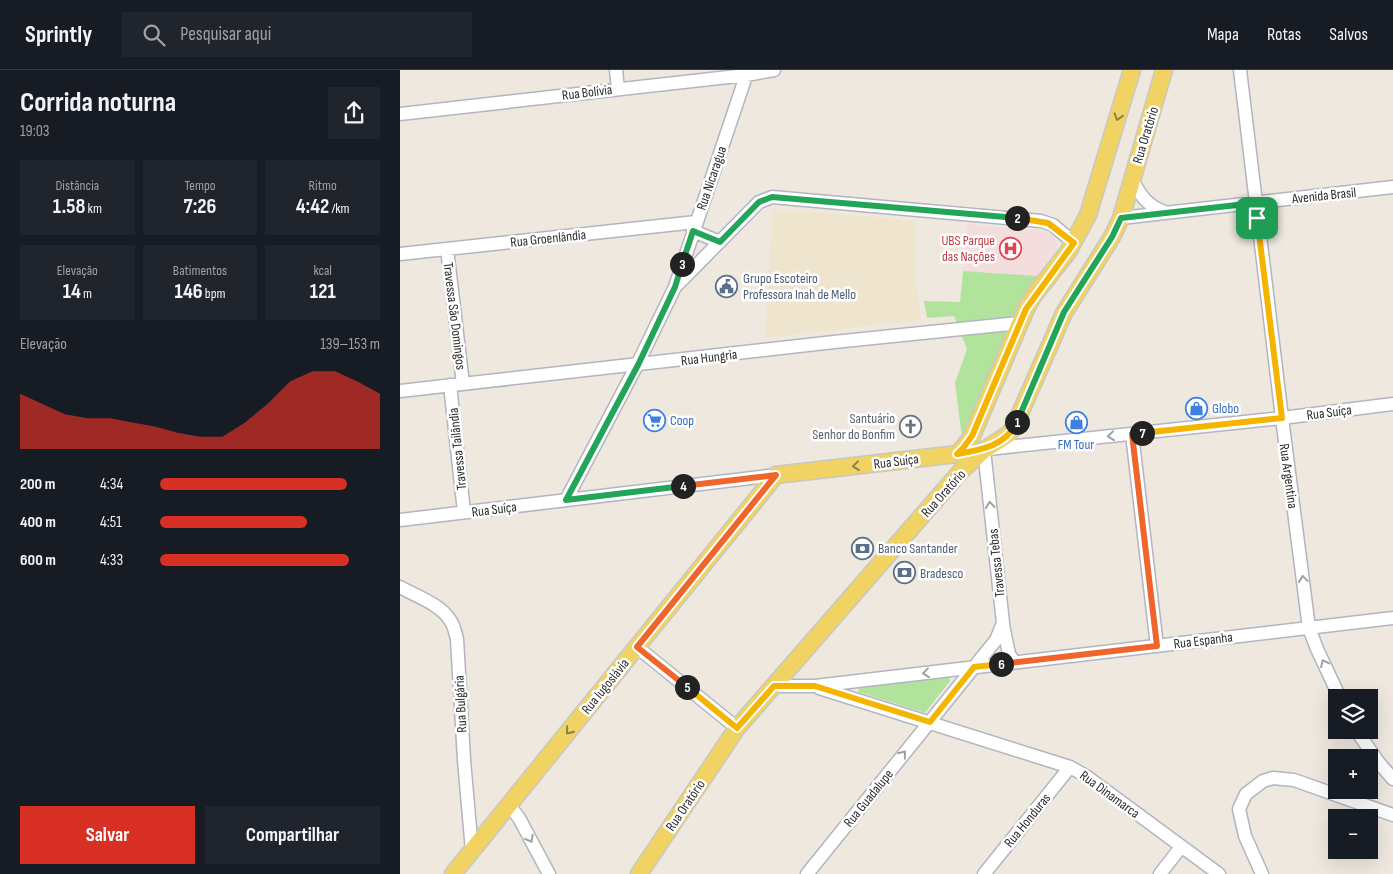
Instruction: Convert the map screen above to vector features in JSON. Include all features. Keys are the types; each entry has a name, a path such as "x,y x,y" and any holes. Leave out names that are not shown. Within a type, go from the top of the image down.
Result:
{"main road":[{"name":"Rua Oratório","path":"957,454 972,436 1019,323 1034,296 1074,243 1091,206 1132,70"},
{"name":"Rua Oratório","path":"638,874 737,728 961,471 984,450 1009,434 1015,425 1064,312 1112,237 1121,218 1164,70"},
{"name":"Rua Suíça","path":"776,475 957,454"},
{"name":"Rua Iugoslávia","path":"453,874 776,475"}],"street":[{"path":"616,70 618,89"},
{"name":"Rua Bolívia","path":"400,114 774,70"},
{"name":"Rua Argentina","path":"1240,70 1309,628 1336,689"},
{"name":"Rua Nicaragua","path":"566,500 638,365 675,287 747,72"},
{"path":"1132,178 1139,194 1147,203 1165,212"},
{"name":"Avenida Brasil","path":"1121,218 1393,187"},
{"path":"675,287 759,202 772,197 1041,221 1053,225 1074,243"},
{"path":"695,227 720,242"},
{"name":"Rua Groenlândia","path":"400,254 695,227"},
{"name":"Travessa São Domingos","path":"447,249 463,384"},
{"name":"Rua Hungria","path":"400,391 1019,323"},
{"name":"Travessa Tailândia","path":"450,385 464,512"},
{"name":"Rua Suíça","path":"957,454 1393,404"},
{"path":"1132,434 1157,646"},
{"name":"Travessa Tebas","path":"984,450 1003,623 1009,654 1014,662"},
{"name":"Rua Suíça","path":"400,520 776,475"},
{"name":"Rua Bulgária","path":"400,587 441,610 450,619 457,639 464,760 472,851"},
{"name":"Rua Espanha","path":"774,686 815,686 1393,618"},
{"path":"974,667 996,640 1003,623"},
{"path":"637,647 737,728"},
{"name":"Rua Guadalupe","path":"807,874 974,667"},
{"path":"854,698 855,686 860,681"},
{"name":"Rua Dinamarca","path":"815,686 1070,767 1086,776 1181,848 1219,874"},
{"path":"1362,739 1393,779"},
{"name":"Rua Honduras","path":"984,874 1070,767"},
{"path":"1262,874 1245,836 1239,809 1246,794 1263,781 1274,778 1294,780 1393,815"},
{"path":"509,805 519,818 549,874"},
{"path":"1160,874 1181,848"}],"shaded area":[{"path":"773,210 916,221 915,276 921,320 765,338"},
{"name":"UBS Parque das Nações","path":"967,224 1044,231 1055,237 1057,244 1056,252 1037,276 963,271"}],"green space":[{"path":"963,271 1037,276 1009,326 962,438 955,383 967,349 954,316 927,318 924,301 960,302"},
{"path":"948,677 950,681 925,713 859,692 858,690 859,688"}],"place":[{"name":"UBS Parque das Nações","path":"1011,248"},
{"name":"Grupo Escoteiro Professora Inah de Mello","path":"727,286"},
{"name":"Globo","path":"1196,408"},
{"name":"Coop","path":"654,420"},
{"name":"FM Tour","path":"1076,422"},
{"name":"Santuário Senhor do Bonfim","path":"911,426"},
{"name":"Banco Santander","path":"862,548"},
{"name":"Bradesco","path":"904,573"}],"route":[{"path":"772,197 1041,221 1053,225 1065,235 1074,243 1026,309 972,436 969,442 957,454 984,450 1009,434 1025,405 1064,312 1112,237 1121,218 1255,203 1257,218 1282,418 1132,434 1157,646 974,667 930,722 815,686 774,686 737,728 637,647 776,475 566,500 638,365 675,287 693,231 720,242 759,202 772,197"}]}
